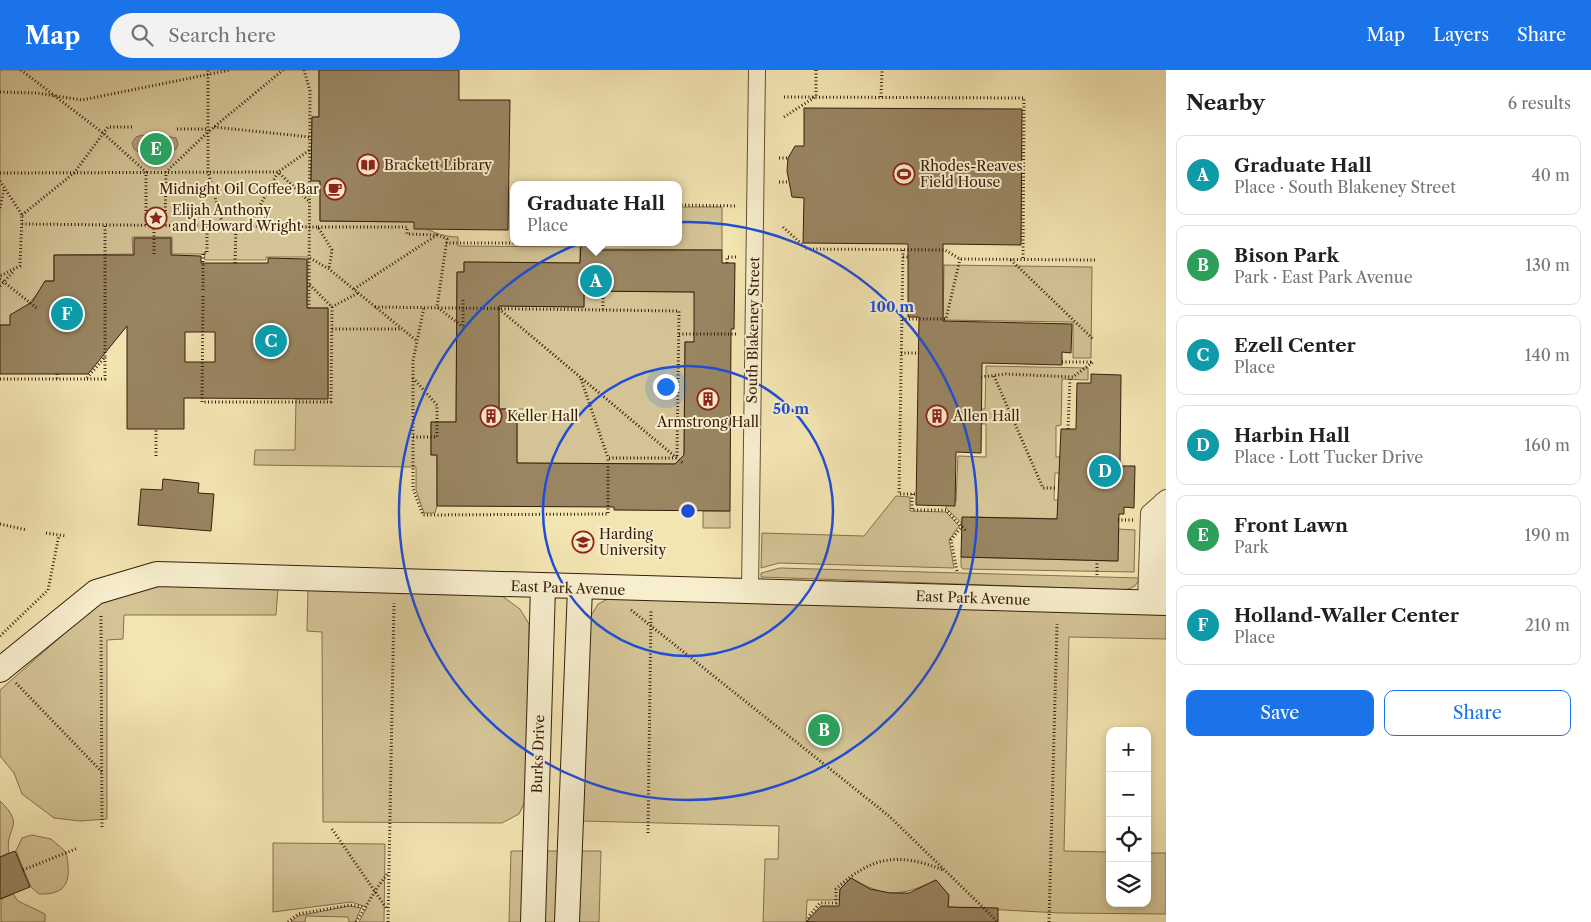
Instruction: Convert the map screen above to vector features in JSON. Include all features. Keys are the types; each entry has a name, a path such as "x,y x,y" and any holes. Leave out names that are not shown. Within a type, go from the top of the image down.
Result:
{"street":[{"name":"South Blakeney Street","path":"750,590 757,70"},
{"path":"1157,603 1164,500"},
{"name":"East Park Avenue","path":"1,669 96,592 157,574 542,587 750,590 1157,603"},
{"name":"Burks Drive","path":"533,922 542,587"},
{"path":"567,922 580,588"}],"path":[{"path":"21,70 103,133 146,172 146,226"},
{"path":"0,92 82,100 208,72 230,70"},
{"path":"165,226 166,172 208,130 283,70"},
{"path":"304,70 310,91 309,308"},
{"path":"816,70 816,97"},
{"path":"881,98 882,70"},
{"path":"208,72 208,172 223,226"},
{"path":"784,97 1024,98 1023,260"},
{"path":"784,117 816,97"},
{"path":"22,215 74,173 108,127 133,127"},
{"path":"213,127 310,137"},
{"path":"177,129 208,130"},
{"path":"249,226 278,172 311,149"},
{"path":"779,158 788,158"},
{"path":"0,173 278,172 310,202"},
{"path":"0,181 22,215 21,262 14,270 1,279 0,286"},
{"path":"778,182 788,182"},
{"path":"0,208 4,189"},
{"path":"682,205 736,206"},
{"path":"22,224 407,227 407,234 438,235 447,239 437,307"},
{"path":"0,379 105,379 105,225"},
{"path":"154,226 154,255"},
{"path":"203,290 203,253 207,253 207,226"},
{"path":"235,263 236,226"},
{"path":"318,227 332,250 329,269"},
{"path":"783,227 807,249 945,250 960,260 1094,260"},
{"path":"354,289 438,235"},
{"path":"446,243 510,243"},
{"path":"903,250 899,494 914,494 912,510 946,510 966,531"},
{"path":"727,263 727,257 736,257"},
{"path":"903,257 908,257"},
{"path":"310,258 329,269 417,341"},
{"path":"902,319 946,319 960,260"},
{"path":"1010,260 1094,339"},
{"path":"1,279 14,270"},
{"path":"1,279 38,309"},
{"path":"203,296 202,402 222,400 331,402 332,307 309,284"},
{"path":"602,291 602,310"},
{"path":"332,307 358,292"},
{"path":"437,307 463,327 463,300"},
{"path":"375,307 679,311 677,458"},
{"path":"424,307 417,341 413,377 413,489 423,515 489,517 496,513 608,514 608,458 581,378"},
{"path":"498,308 684,464"},
{"path":"332,329 402,329"},
{"path":"679,334 736,334"},
{"path":"901,353 918,353"},
{"path":"86,379 105,357"},
{"path":"981,378 994,376 1073,377 1094,362 1062,362"},
{"path":"57,374 57,379"},
{"path":"994,376 1043,488 1057,488"},
{"path":"413,377 437,405 437,437 413,437"},
{"path":"1068,429 1070,377"},
{"path":"156,429 156,456"},
{"path":"608,458 677,458"},
{"path":"1118,520 1138,520"},
{"path":"0,524 27,530"},
{"path":"957,570 951,540 962,526"},
{"path":"46,533 66,536"},
{"path":"0,636 48,590 59,535"},
{"path":"1097,560 1097,575"},
{"path":"388,922 394,597"},
{"path":"632,610 889,816 998,922"},
{"path":"648,833 652,611"},
{"path":"101,615 102,828"},
{"path":"1049,922 1057,624"},
{"path":"1,669 102,772"},
{"path":"332,829 388,909"},
{"path":"23,870 78,848"},
{"path":"808,922 808,916 820,904 836,903 836,889 851,875 873,862 911,858 945,870"},
{"path":"356,922 364,907 388,873"},
{"path":"288,922 298,914 350,905 364,907"}],"shaded area":[{"path":"0,70 319,70 319,117 312,117 311,180 320,181 320,221 414,222 446,236 458,237 458,246 580,247 580,263 464,262 464,272 457,272 456,422 431,422 431,455 437,455 437,506 435,513 424,513 416,490 416,467 254,465 255,450 295,450 296,399 328,398 328,308 307,308 308,257 266,257 266,260 205,260 204,254 172,254 172,237 132,237 133,254 54,255 54,281 45,281 39,292 10,325 0,325"},
{"path":"156,134 176,138 178,144 176,149 169,152 164,150 156,154 148,151 140,153 134,149 132,143 136,137 142,135 148,137"},
{"path":"682,207 722,207 722,250 601,249 601,246 682,246"},
{"path":"944,265 1092,267 1091,358 1073,358 1073,322 943,320"},
{"path":"584,291 694,292 700,342 685,342 684,464 517,463 517,422 526,422 526,409 499,409 499,306 584,307"},
{"path":"986,366 1088,368 1088,380 1062,379 1061,425 1056,426 1056,457 1072,457 1072,473 1055,473 1054,500 1075,501 1074,519 970,517 970,531 946,508 946,501 956,501 958,456 986,457 986,424 962,423 962,409 985,409"},
{"path":"896,496 910,497 910,511 946,512 959,526 949,540 954,568 779,563 761,568 762,533 864,536"},
{"path":"703,511 730,511 730,528 703,528"},
{"path":"1118,529 1135,530 1134,572 963,569 961,567 961,557 1117,561"},
{"path":"780,568 1140,578 1135,586 1126,590 761,577 761,573"},
{"path":"144,585 278,589 276,615 124,615 123,639 107,640 107,819 80,821 54,818 22,794 14,773 0,756 0,690 105,598"},
{"path":"308,589 502,596 520,609 529,624 528,795 519,814 502,823 323,822 322,632 307,631"},
{"path":"610,598 1166,614 1166,639 1069,637 1064,851 1106,852 1106,907 1151,907 1151,853 1166,853 1166,914 1060,913 948,907 948,895 936,880 912,890 893,893 874,889 851,878 840,889 840,900 807,900 806,922 763,922 765,859 778,859 779,826 581,821 589,619 598,604"},
{"path":"0,801 12,816 13,827 8,844 9,853 0,857"},
{"path":"32,835 51,839 66,852 68,877 66,883 57,892 39,894 31,887 16,851 22,838"},
{"path":"273,843 385,844 384,922 359,922 367,907 351,902 273,912"},
{"path":"511,851 601,851 599,922 509,922"},
{"path":"13,894 18,901 45,914 45,922 1,922 1,899"},
{"path":"349,906 361,908 355,922 349,922 348,917 306,916 305,922 291,922 298,916"}],"building":[{"path":"319,70 459,70 459,100 510,100 508,230 414,229 414,222 320,221 320,181 311,181 312,117 319,117"},
{"name":"Rhodes-Reaves Field House","path":"804,108 1022,109 1021,245 943,244 943,321 1072,324 1071,353 1062,352 1062,365 982,363 981,453 956,452 955,506 916,505 919,317 908,317 908,244 803,243 804,198 792,197 787,171 788,158 795,146 804,146"},
{"path":"134,238 171,238 171,255 201,256 201,263 268,263 268,258 307,259 307,308 328,308 328,399 184,398 184,429 127,429 127,326 88,374 0,374 0,325 10,325 10,315 32,302 45,281 54,281 54,255 134,255","holes":["185,332 215,332 215,362 185,362"]},
{"path":"581,246 601,246 601,250 722,250 722,263 735,263 734,329 731,329 730,511 614,510 614,507 437,506 437,455 431,455 431,422 456,422 457,272 464,272 464,262 580,263","holes":["584,291 694,292 694,342 685,342 684,455 675,464 517,463 517,409 499,409 499,306 584,307"]},
{"path":"1091,374 1121,375 1120,466 1135,466 1134,508 1124,507 1124,514 1119,514 1118,561 961,557 962,517 1057,519 1061,429 1076,429 1077,383 1091,383"},
{"path":"163,479 199,483 198,493 214,494 211,531 138,525 141,489 162,490"},
{"path":"15,851 30,887 0,899 0,857"},
{"path":"851,878 870,889 890,893 909,893 936,880 949,895 948,907 998,908 998,922 806,922 821,906 839,906 840,889"}],"place":[{"name":"Front Lawn","path":"156,149"},
{"name":"Brackett Library","path":"368,165"},
{"name":"Rhodes-Reaves Field House","path":"904,174"},
{"name":"Midnight Oil Coffee Bar","path":"335,189"},
{"name":"Elijah Anthony and Howard Wright","path":"156,218"},
{"name":"Graduate Hall","path":"596,281"},
{"name":"Holland-Waller Center","path":"67,314"},
{"name":"Ezell Center","path":"271,341"},
{"name":"Armstrong Hall","path":"708,399"},
{"name":"Keller Hall","path":"491,416"},
{"name":"Allen Hall","path":"937,416"},
{"name":"Harbin Hall","path":"1105,471"},
{"name":"Harding University","path":"583,542"},
{"name":"Bison Park","path":"824,730"}]}
